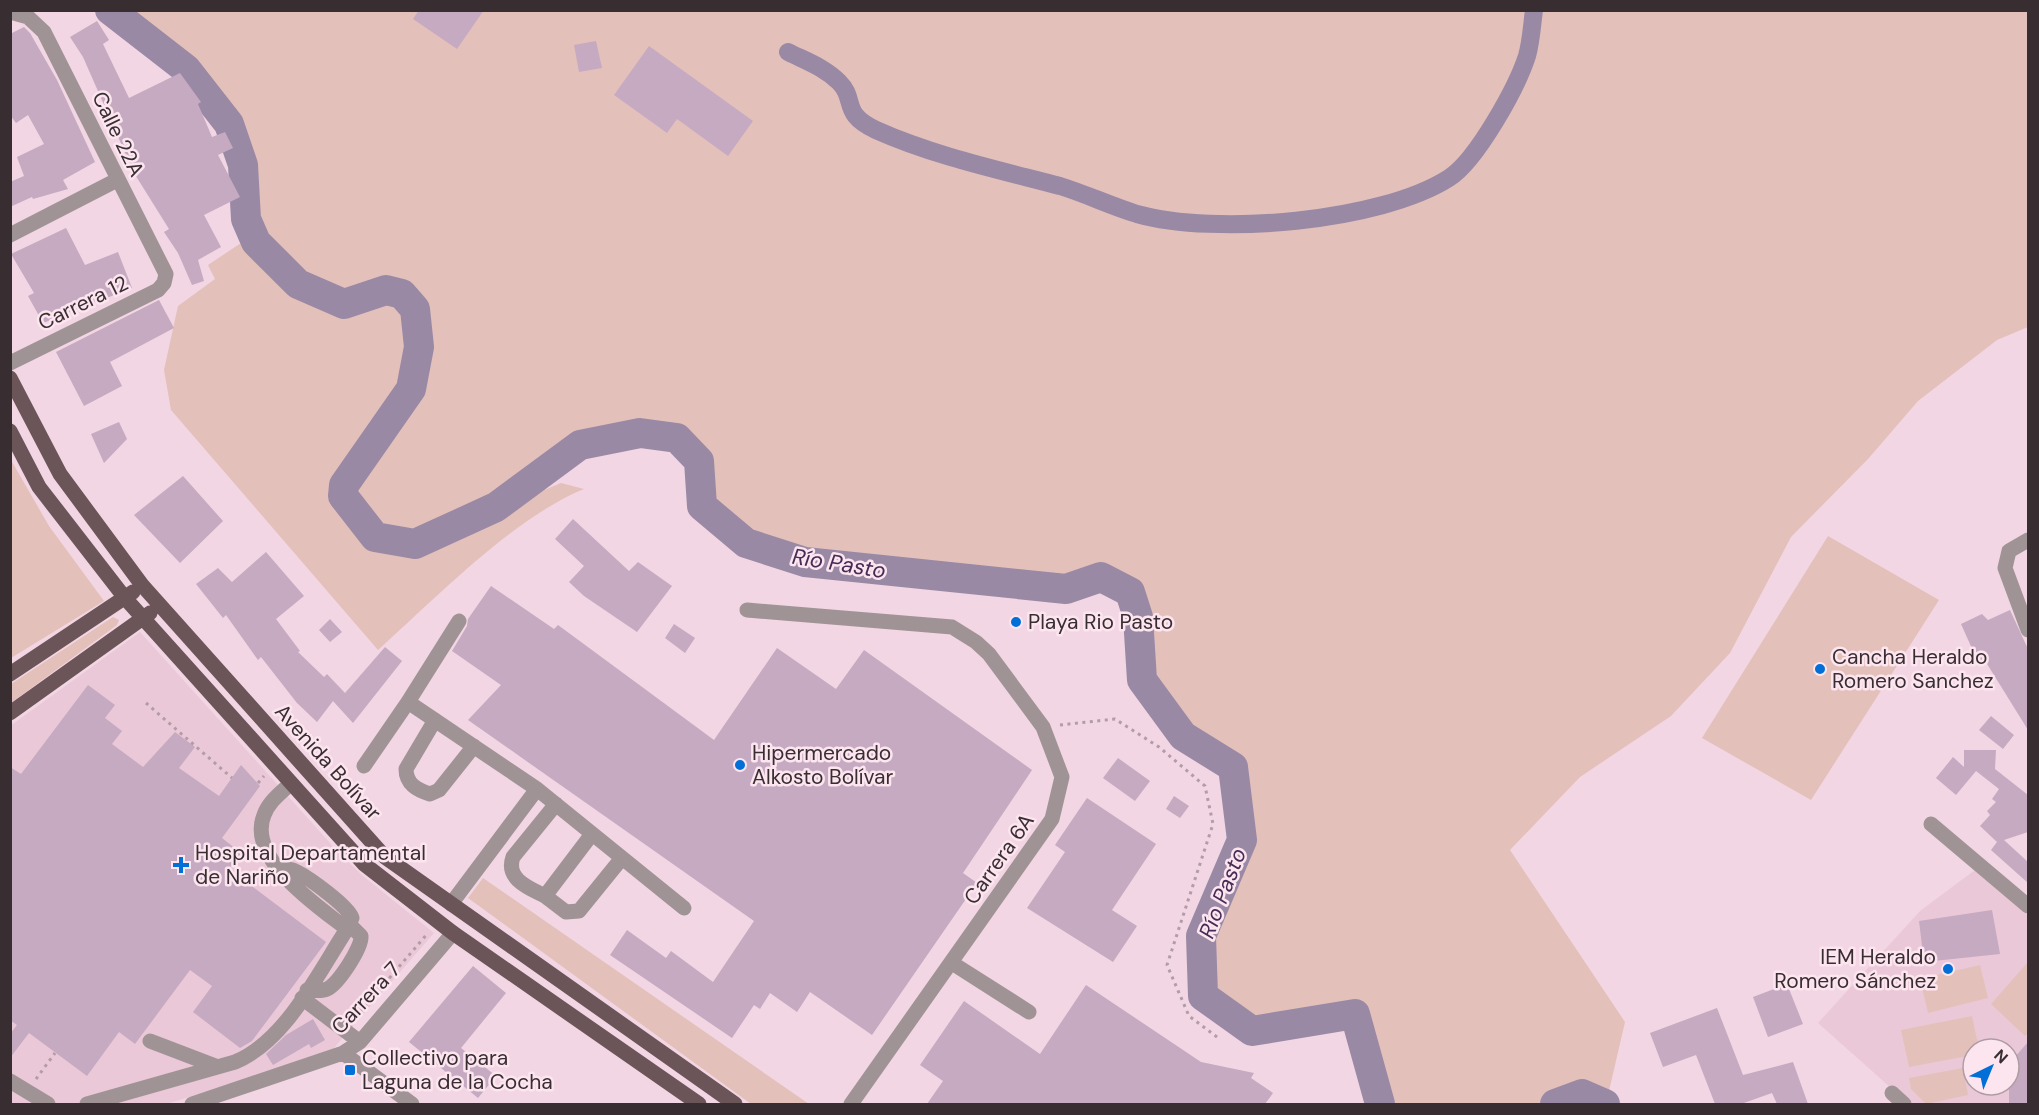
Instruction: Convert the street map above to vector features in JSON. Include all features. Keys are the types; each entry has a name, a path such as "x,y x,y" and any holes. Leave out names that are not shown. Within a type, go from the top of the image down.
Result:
{"main road":[{"name":"Avenida Bolívar","path":"10,378 60,474 142,585 385,857 735,1104"},
{"name":"Avenida Bolívar","path":"10,431 39,487 142,619 285,788 364,864 448,939 699,1104"},
{"path":"10,674 142,585"},
{"path":"10,712 159,606"}],"street":[{"name":"Calle 22A","path":"10,12 28,17 44,32 166,274"},
{"path":"10,236 117,180"},
{"name":"Carrera 12","path":"10,363 158,290 164,283 166,274"},
{"path":"2028,540 2009,551 2005,568 2028,630"},
{"name":"Carrera 6A","path":"747,610 952,627 976,642 989,654 1043,727 1062,777 1052,819 851,1104"},
{"path":"364,766 459,621"},
{"path":"408,702 537,789 684,908"},
{"path":"435,720 406,768 406,776 416,790 430,794 438,790 474,746"},
{"path":"87,1104 218,1067 245,1058 264,1046 304,994 349,927 351,914 346,908 300,873 278,869 268,851 262,825 267,808 285,788"},
{"path":"451,904 537,789"},
{"path":"556,804 513,857 510,866 513,876 525,886 545,896 566,912 579,911 622,858"},
{"path":"1931,824 2028,906"},
{"path":"545,896 592,834"},
{"path":"304,994 332,986 360,949 361,936 349,927"},
{"name":"Carrera 7","path":"192,1104 343,1053 360,1042 448,939"},
{"path":"952,963 1029,1012"},
{"path":"304,994 360,1042"},
{"path":"150,1041 218,1067"},
{"path":"343,1053 412,1104"},
{"path":"10,1081 48,1104"},
{"path":"1892,1093 1904,1104"}],"path":[{"path":"146,703 232,778"},
{"path":"1043,727 1115,719 1159,747 1205,786 1213,824 1167,965 1189,1016 1217,1037"},
{"path":"256,767 264,776 285,788"},
{"path":"258,783 264,776"},
{"path":"419,926 428,933 448,939"},
{"path":"345,1030 428,933"},
{"path":"27,1092 55,1053"}],"shaded area":[{"path":"120,11 2028,11 2028,327 1997,340 1918,401 1868,459 1791,537 1730,653 1671,716 1580,777 1510,850 1625,1022 1609,1091 1582,1094 1555,1104 1380,1104 1355,1014 1252,1031 1203,996 1204,928 1242,840 1233,767 1183,736 1142,680 1138,617 1130,592 1101,577 1066,589 805,562 746,543 709,505 708,463 680,434 644,420 586,429 494,502 409,537 375,530 344,491 382,432 415,390 427,331 422,297 390,284 346,300 299,280 260,240 251,220 249,164 236,124 197,72"},
{"path":"244,241 307,293 345,310 381,294 401,298 413,328 415,355 408,380 395,403 362,448 348,472 339,497 374,542 406,548 434,543 513,503 561,483 584,489 557,502 503,539 378,650 171,410 164,370 178,306 215,279 208,265"},
{"path":"11,460 49,526 104,601 11,658"},
{"name":"Cancha Heraldo Romero Sanchez","path":"1828,536 1939,600 1811,800 1702,738"},
{"path":"113,617 119,620 117,625 11,703 11,684"},
{"name":"Hospital Departamental de Nariño","path":"140,632 340,854 363,876 434,933 327,1056 166,1104 11,1104 10,726"},
{"name":"IEM Heraldo Romero Sánchez","path":"1975,870 2028,915 2028,1104 1909,1104 1818,1023 1920,911"},
{"path":"483,878 809,1104 751,1104 468,898"},
{"path":"2028,962 2028,1033 2025,1036 1991,1004"},
{"path":"1980,965 1988,998 1928,1013 1920,979"},
{"path":"1972,1016 1976,1037 1961,1037 1961,1057 1909,1067 1901,1030"},
{"path":"1961,1068 1961,1096 1926,1104 1911,1089 1909,1078"}],"building":[{"path":"419,10 484,10 457,49 413,19"},
{"path":"97,21 109,40 103,44 129,98 180,73 201,102 198,104 212,137 225,132 233,148 218,155 240,197 204,215 221,247 198,260 204,281 192,285 178,253 164,232 169,229 134,173 83,57 70,37"},
{"path":"24,27 30,33 57,80 95,162 63,180 68,189 33,199 32,197 10,207 10,182 24,176 17,157 44,144 28,115 16,123 10,115 10,34"},
{"path":"596,41 602,68 579,72 574,45"},
{"path":"649,46 753,121 728,156 677,119 667,133 614,95"},
{"path":"66,228 85,265 118,252 132,288 43,323 28,296 34,293 11,254"},
{"path":"159,300 174,328 110,362 122,386 84,406 56,352"},
{"path":"119,422 127,439 104,463 91,434"},
{"path":"183,476 223,521 180,563 134,515"},
{"path":"573,519 629,571 638,562 672,586 637,632 584,596 569,582 584,566 555,539"},
{"path":"266,552 304,596 276,619 300,651 298,652 324,677 327,674 345,693 385,647 402,661 353,723 333,701 317,722 297,703 261,657 258,660 226,615 223,618 196,584 218,568 232,582"},
{"path":"491,586 554,629 558,625 714,740 777,648 836,689 864,650 1032,770 963,873 977,883 872,1035 810,992 797,1012 770,993 760,1009 754,1005 732,1038 610,955 627,930 666,958 671,951 713,982 754,921 468,720 501,685 452,651 467,626 468,619"},
{"path":"2010,610 2028,649 2028,730 1984,659 1978,662 1961,624 1982,614 1988,620"},
{"path":"330,619 342,632 330,642 319,630"},
{"path":"674,624 695,638 685,653 665,638"},
{"path":"88,685 115,705 105,718 122,731 112,744 143,767 175,732 195,747 179,768 219,796 241,765 260,786 222,838 241,853 229,869 326,942 252,1041 240,1048 193,1012 212,986 190,970 135,1044 119,1032 87,1076 29,1033 10,1058 10,1034 17,1025 10,1020 10,767 21,774"},
{"path":"1991,716 2014,735 2003,749 1979,730"},
{"path":"1964,750 1996,750 1995,769 2028,795 2028,832 2004,840 2028,862 2028,883 1991,850 1997,842 1980,826 1990,815 1987,811 1996,802 1992,799 1999,789 1976,771 1956,795 1936,778 1953,757 1964,767"},
{"path":"1118,758 1150,781 1135,801 1103,778"},
{"path":"1174,796 1189,806 1180,818 1166,809"},
{"path":"1087,798 1156,844 1112,910 1137,926 1113,962 1027,908 1065,852 1055,845"},
{"path":"1992,910 2000,954 1924,962 1919,921"},
{"path":"473,966 506,993 461,1048 496,1076 478,1098 409,1042"},
{"path":"1787,984 1803,1024 1768,1037 1753,997"},
{"path":"1086,985 1201,1062 1254,1073 1251,1078 1273,1093 1265,1104 927,1104 943,1081 920,1065 964,1001 1040,1054"},
{"path":"1717,1008 1743,1075 1793,1062 1808,1104 1777,1104 1772,1093 1741,1104 1715,1104 1696,1055 1663,1067 1650,1033"},
{"path":"313,1019 325,1040 311,1048 309,1044 273,1065 266,1054 286,1035"},
{"path":"2028,1042 2028,1104 2009,1104 2009,1097 2021,1097 2021,1050"}],"waterway":[{"name":"Río Pasto","path":"110,10 186,69 229,124 243,165 246,219 256,242 298,284 344,304 386,290 402,294 415,309 419,347 411,389 344,485 343,496 375,537 415,544 496,507 580,445 640,433 677,438 699,461 702,506 746,543 805,562 1066,589 1101,577 1130,592 1138,617 1142,680 1183,736 1233,767 1242,840 1201,936 1203,996 1252,1031 1355,1014 1380,1104"},
{"path":"788,52 827,72 839,82 853,112 865,124 898,139 967,162 1060,186 1137,214 1170,221 1252,224 1341,215 1419,193 1449,178 1472,156 1495,122 1515,86 1527,56 1534,10"},
{"name":"Río Pasto","path":"1555,1104 1582,1094 1605,1104"}],"place":[{"name":"Playa Rio Pasto","path":"1016,622"},
{"name":"Cancha Heraldo Romero Sanchez","path":"1820,669"},
{"name":"Hipermercado Alkosto Bolívar","path":"740,765"},
{"name":"Hospital Departamental de Nariño","path":"181,865"},
{"name":"IEM Heraldo Romero Sánchez","path":"1948,969"},
{"name":"Collectivo para Laguna de la Cocha","path":"350,1070"}]}
